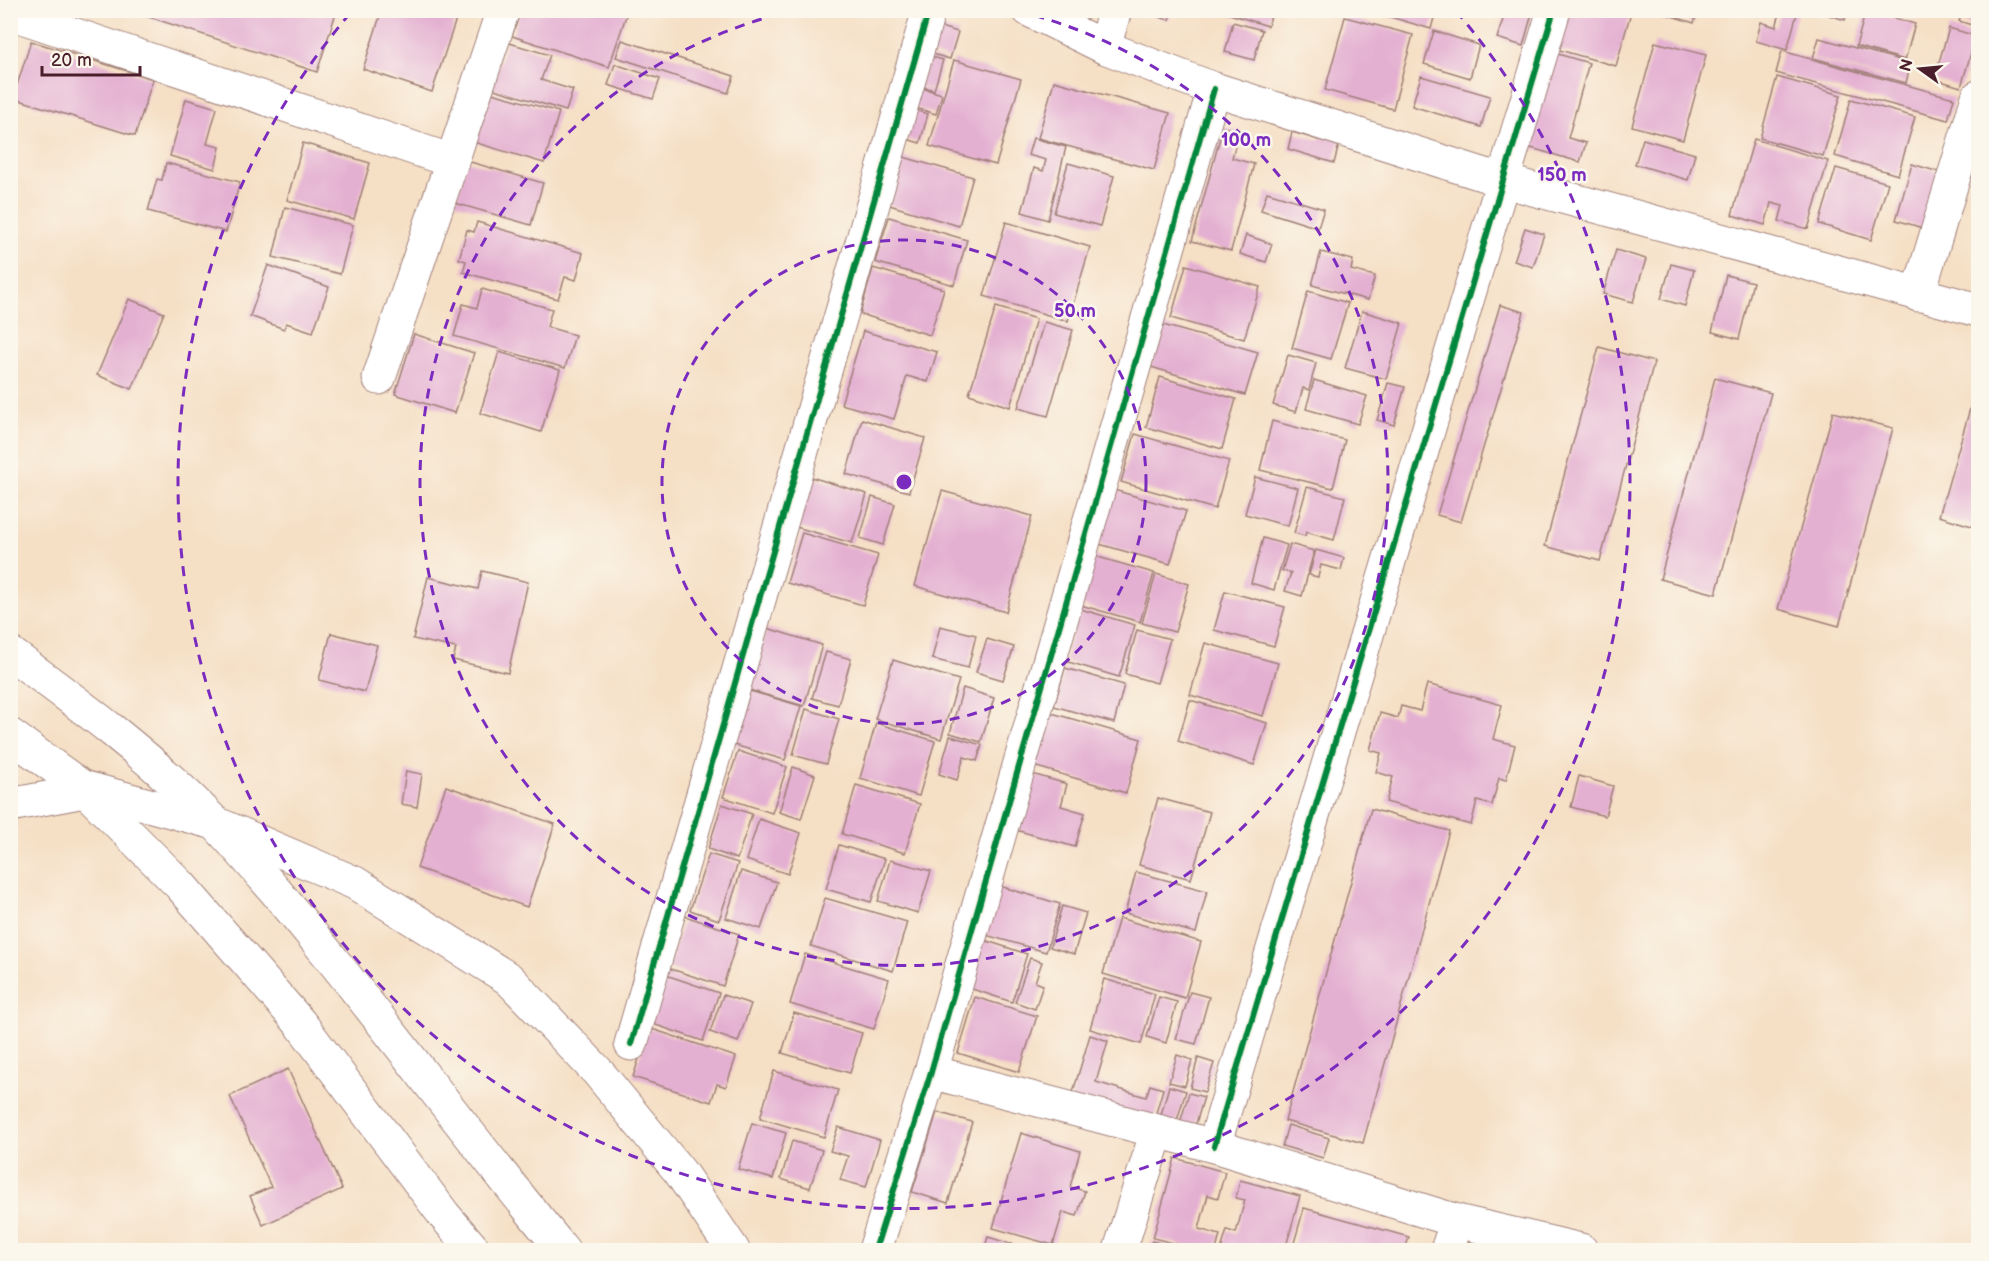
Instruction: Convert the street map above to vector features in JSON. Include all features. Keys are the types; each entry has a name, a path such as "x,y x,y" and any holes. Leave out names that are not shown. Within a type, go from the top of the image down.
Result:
{"street":[{"path":"379,378 503,10"},
{"path":"631,1044 929,10"},
{"path":"1029,10 1104,47 1214,89 1504,181 1978,310"},
{"path":"1104,47 1114,10"},
{"path":"1214,1146 1554,10"},
{"path":"10,13 452,161"},
{"path":"875,1251 931,1072 1214,89"},
{"path":"1918,294 1978,97"},
{"path":"10,653 124,737 215,823 344,972 494,1168 563,1251"},
{"path":"10,735 82,787 180,885 300,1023 444,1215 474,1251"},
{"path":"82,787 215,823 355,883 509,979 597,1071 628,1108 680,1172 734,1251"},
{"path":"10,805 79,792 82,787"},
{"path":"931,1072 1214,1146 1452,1236 1581,1251"},
{"path":"1120,1251 1157,1131"}],"building":[{"path":"128,10 337,10 317,72"},
{"path":"382,10 459,10 432,92 363,69"},
{"path":"521,10 618,10 627,13 609,67 512,36"},
{"path":"1138,10 1172,10 1169,20"},
{"path":"1217,10 1273,10 1268,26"},
{"path":"1367,10 1436,10 1431,29"},
{"path":"1506,10 1533,10 1523,46 1497,38"},
{"path":"1567,10 1631,12 1616,66 1556,49"},
{"path":"1663,10 1698,10 1694,23 1662,13"},
{"path":"1781,10 1798,10 1787,50 1756,41 1761,22 1776,27"},
{"path":"1827,10 1848,10 1845,20 1826,14"},
{"path":"1866,10 1915,24 1905,60 1856,46"},
{"path":"1963,10 1978,10 1978,27 1959,21"},
{"path":"1345,17 1413,35 1393,109 1325,90"},
{"path":"1233,22 1262,30 1254,60 1225,52"},
{"path":"933,25 958,32 950,59 925,52"},
{"path":"1949,28 1976,36 1961,87 1934,79"},
{"path":"1434,31 1479,45 1470,78 1424,64"},
{"path":"1819,38 1911,63 1906,83 1813,58"},
{"path":"622,40 734,76 728,93 616,57"},
{"path":"31,41 153,79 135,136 13,98"},
{"path":"506,42 550,55 541,80 573,90 566,111 491,88"},
{"path":"1655,42 1706,55 1683,140 1632,126"},
{"path":"1782,51 1954,98 1948,120 1776,73"},
{"path":"1551,52 1589,63 1568,138 1586,143 1580,162 1524,146"},
{"path":"925,55 943,60 934,90 916,85"},
{"path":"954,60 1021,79 996,165 929,146"},
{"path":"615,64 660,79 653,99 608,85"},
{"path":"1421,76 1490,96 1481,127 1412,106"},
{"path":"1777,77 1841,95 1823,156 1760,138"},
{"path":"1054,81 1170,113 1154,170 1038,138"},
{"path":"915,86 942,94 936,114 909,106"},
{"path":"485,91 559,112 544,163 470,141"},
{"path":"186,99 217,108 207,144 220,147 215,169 170,156"},
{"path":"1851,99 1915,117 1898,175 1835,156"},
{"path":"908,108 928,114 920,143 900,137"},
{"path":"1223,127 1239,131 1232,158 1254,164 1231,251 1192,241"},
{"path":"1323,129 1342,134 1334,163 1288,149 1292,132 1319,140"},
{"path":"1033,138 1066,147 1048,220 1022,212 1034,168 1043,171 1046,160 1028,155"},
{"path":"1643,139 1695,154 1688,180 1635,164"},
{"path":"1754,139 1828,161 1808,229 1779,221 1783,206 1771,203 1765,225 1732,215"},
{"path":"303,143 370,163 354,219 287,200"},
{"path":"900,156 973,177 959,226 886,204"},
{"path":"467,161 543,183 531,225 455,203"},
{"path":"166,163 240,182 226,232 148,211 157,179 162,180"},
{"path":"1068,163 1114,176 1100,226 1054,213"},
{"path":"1912,164 1939,172 1923,228 1896,220"},
{"path":"1836,168 1888,183 1871,240 1819,224"},
{"path":"1267,192 1324,209 1318,228 1261,210"},
{"path":"285,207 353,225 340,274 273,257"},
{"path":"889,217 967,240 954,285 875,262"},
{"path":"477,222 583,253 576,280 565,277 558,299 463,272 466,261 459,259 467,230 474,232"},
{"path":"1006,222 1090,247 1068,321 984,296"},
{"path":"1525,228 1544,234 1533,267 1514,261"},
{"path":"1246,235 1272,244 1266,262 1240,254"},
{"path":"1616,250 1646,259 1633,302 1603,294"},
{"path":"1321,252 1353,260 1351,270 1375,276 1368,300 1312,285"},
{"path":"1671,264 1694,270 1685,306 1661,299"},
{"path":"268,265 329,287 313,332 286,323 284,329 250,316"},
{"path":"1186,265 1260,287 1244,339 1171,318"},
{"path":"873,268 944,289 930,335 860,314"},
{"path":"1726,275 1753,282 1739,339 1712,332"},
{"path":"482,289 552,309 547,327 575,335 565,368 454,336 463,304 477,308"},
{"path":"1308,291 1348,303 1331,359 1292,348"},
{"path":"129,299 164,313 132,389 97,375"},
{"path":"1500,305 1524,312 1461,522 1437,515"},
{"path":"996,307 1036,319 1010,407 969,394"},
{"path":"1362,311 1402,323 1386,379 1345,368"},
{"path":"1044,322 1073,330 1048,416 1018,408"},
{"path":"1163,325 1258,352 1245,395 1151,367"},
{"path":"863,331 937,352 928,382 907,376 894,419 841,404"},
{"path":"414,334 474,353 455,413 395,394"},
{"path":"1599,347 1654,362 1600,561 1545,546"},
{"path":"499,352 560,370 541,432 480,413"},
{"path":"1288,355 1316,363 1309,390 1303,388 1296,412 1273,405"},
{"path":"1160,377 1236,399 1222,449 1146,427"},
{"path":"1715,378 1771,393 1716,594 1660,579"},
{"path":"1314,380 1367,396 1358,424 1306,409"},
{"path":"1978,381 1978,528 1939,516"},
{"path":"1388,383 1405,387 1394,425 1377,420"},
{"path":"1833,412 1893,428 1839,626 1778,609"},
{"path":"862,419 925,438 909,492 846,474"},
{"path":"1272,421 1345,440 1333,488 1260,470"},
{"path":"1135,434 1229,461 1215,509 1121,482"},
{"path":"811,477 867,494 852,543 796,527"},
{"path":"1255,477 1298,488 1288,526 1245,514"},
{"path":"1307,487 1345,497 1334,540 1306,532 1305,536 1294,533"},
{"path":"1114,490 1186,511 1170,564 1099,544"},
{"path":"942,491 1032,516 1006,612 915,586"},
{"path":"872,497 895,504 883,545 860,538"},
{"path":"802,533 878,555 863,605 787,583"},
{"path":"1263,538 1287,545 1274,590 1251,583"},
{"path":"1290,544 1314,551 1302,596 1285,591 1291,573 1282,571"},
{"path":"1316,550 1344,558 1341,570 1321,565 1318,577 1309,575"},
{"path":"1091,555 1154,573 1140,622 1077,604"},
{"path":"482,571 528,582 508,673 453,660 456,648 413,639 428,577 478,589"},
{"path":"1156,574 1189,584 1175,632 1142,623"},
{"path":"1225,591 1285,607 1274,646 1214,630"},
{"path":"1077,608 1135,625 1119,677 1065,661"},
{"path":"940,626 976,635 968,668 932,659"},
{"path":"767,628 822,645 804,706 749,690"},
{"path":"1137,630 1170,639 1157,683 1125,674"},
{"path":"331,633 377,645 365,692 319,680"},
{"path":"987,639 1014,647 1003,680 976,672"},
{"path":"1205,643 1278,663 1263,716 1190,695"},
{"path":"826,652 851,659 838,705 812,698"},
{"path":"893,660 959,680 941,739 875,719"},
{"path":"1065,668 1124,685 1114,723 1054,706"},
{"path":"1427,684 1502,705 1493,739 1515,745 1506,780 1499,778 1492,805 1477,801 1471,825 1386,802 1393,777 1376,772 1381,753 1370,750 1380,713 1398,718 1401,706 1420,711"},
{"path":"963,688 994,698 981,742 950,733"},
{"path":"750,691 801,706 785,760 734,745"},
{"path":"1190,700 1267,723 1254,765 1178,741"},
{"path":"806,709 839,719 826,764 793,755"},
{"path":"1045,711 1141,739 1126,793 1030,765"},
{"path":"876,723 935,741 919,796 860,778"},
{"path":"950,736 982,745 977,761 964,757 957,780 939,774"},
{"path":"738,751 787,767 772,813 723,797"},
{"path":"793,767 815,775 801,819 779,812"},
{"path":"406,771 422,774 417,807 401,804"},
{"path":"1025,772 1067,784 1061,806 1085,813 1075,847 1009,828"},
{"path":"1579,776 1613,786 1605,816 1571,807"},
{"path":"856,785 920,804 905,853 842,834"},
{"path":"446,786 555,824 527,907 417,868"},
{"path":"1158,798 1210,812 1191,879 1139,865"},
{"path":"722,804 752,814 737,859 708,849"},
{"path":"1371,809 1449,831 1363,1143 1285,1121"},
{"path":"759,819 801,833 788,874 746,860"},
{"path":"839,845 885,859 871,902 826,889"},
{"path":"709,854 738,863 719,920 690,910"},
{"path":"890,860 931,871 918,913 878,901"},
{"path":"741,871 777,882 761,929 726,918"},
{"path":"1136,872 1207,891 1196,933 1125,913"},
{"path":"996,885 1060,904 1046,952 982,934"},
{"path":"825,898 907,922 893,971 811,946"},
{"path":"1062,906 1086,913 1074,954 1050,947"},
{"path":"685,916 739,934 723,986 668,968"},
{"path":"1119,918 1201,942 1185,998 1103,974"},
{"path":"981,939 1027,954 1012,1002 966,987"},
{"path":"805,954 889,979 874,1029 790,1004"},
{"path":"1030,958 1042,962 1035,982 1043,985 1035,1009 1015,1002"},
{"path":"666,975 719,993 703,1041 650,1023"},
{"path":"1104,979 1155,994 1141,1044 1090,1029"},
{"path":"1190,992 1209,997 1196,1044 1176,1039"},
{"path":"723,995 751,1004 738,1042 710,1032"},
{"path":"975,997 1037,1016 1019,1072 958,1053"},
{"path":"1159,997 1177,1002 1166,1043 1147,1037"},
{"path":"794,1013 862,1033 850,1073 782,1053"},
{"path":"649,1028 736,1057 726,1087 717,1084 711,1102 633,1077"},
{"path":"1090,1035 1108,1041 1096,1082 1146,1097 1150,1085 1163,1089 1153,1123 1071,1099"},
{"path":"1177,1055 1192,1060 1185,1086 1169,1082"},
{"path":"1198,1058 1214,1063 1205,1092 1190,1088"},
{"path":"288,1069 342,1189 263,1225 250,1196 271,1187 230,1096"},
{"path":"774,1071 838,1090 824,1137 760,1118"},
{"path":"1169,1086 1186,1091 1175,1127 1159,1122"},
{"path":"1189,1093 1204,1097 1194,1130 1179,1126"},
{"path":"937,1112 972,1122 948,1203 912,1192"},
{"path":"752,1123 786,1133 773,1179 738,1169"},
{"path":"1288,1125 1329,1138 1323,1158 1282,1146"},
{"path":"838,1127 880,1140 866,1187 840,1180 848,1156 830,1151"},
{"path":"1021,1133 1080,1151 1070,1187 1085,1191 1077,1216 1063,1212 1053,1245 993,1228"},
{"path":"792,1141 822,1150 810,1188 781,1179"},
{"path":"1175,1158 1225,1172 1218,1198 1208,1195 1199,1229 1220,1235 1216,1250 1201,1250 1153,1238"},
{"path":"1240,1180 1300,1196 1285,1250 1221,1250 1227,1230 1236,1233 1245,1200 1236,1198"},
{"path":"1304,1208 1409,1237 1405,1250 1292,1250"},
{"path":"988,1237 1032,1250 984,1250"},
{"path":"1152,1241 1184,1250 1149,1250"}],"cycle path":[{"path":"631,1044 929,10"},
{"path":"1214,1146 1554,10"},
{"path":"875,1250 931,1072 1214,89"}]}
